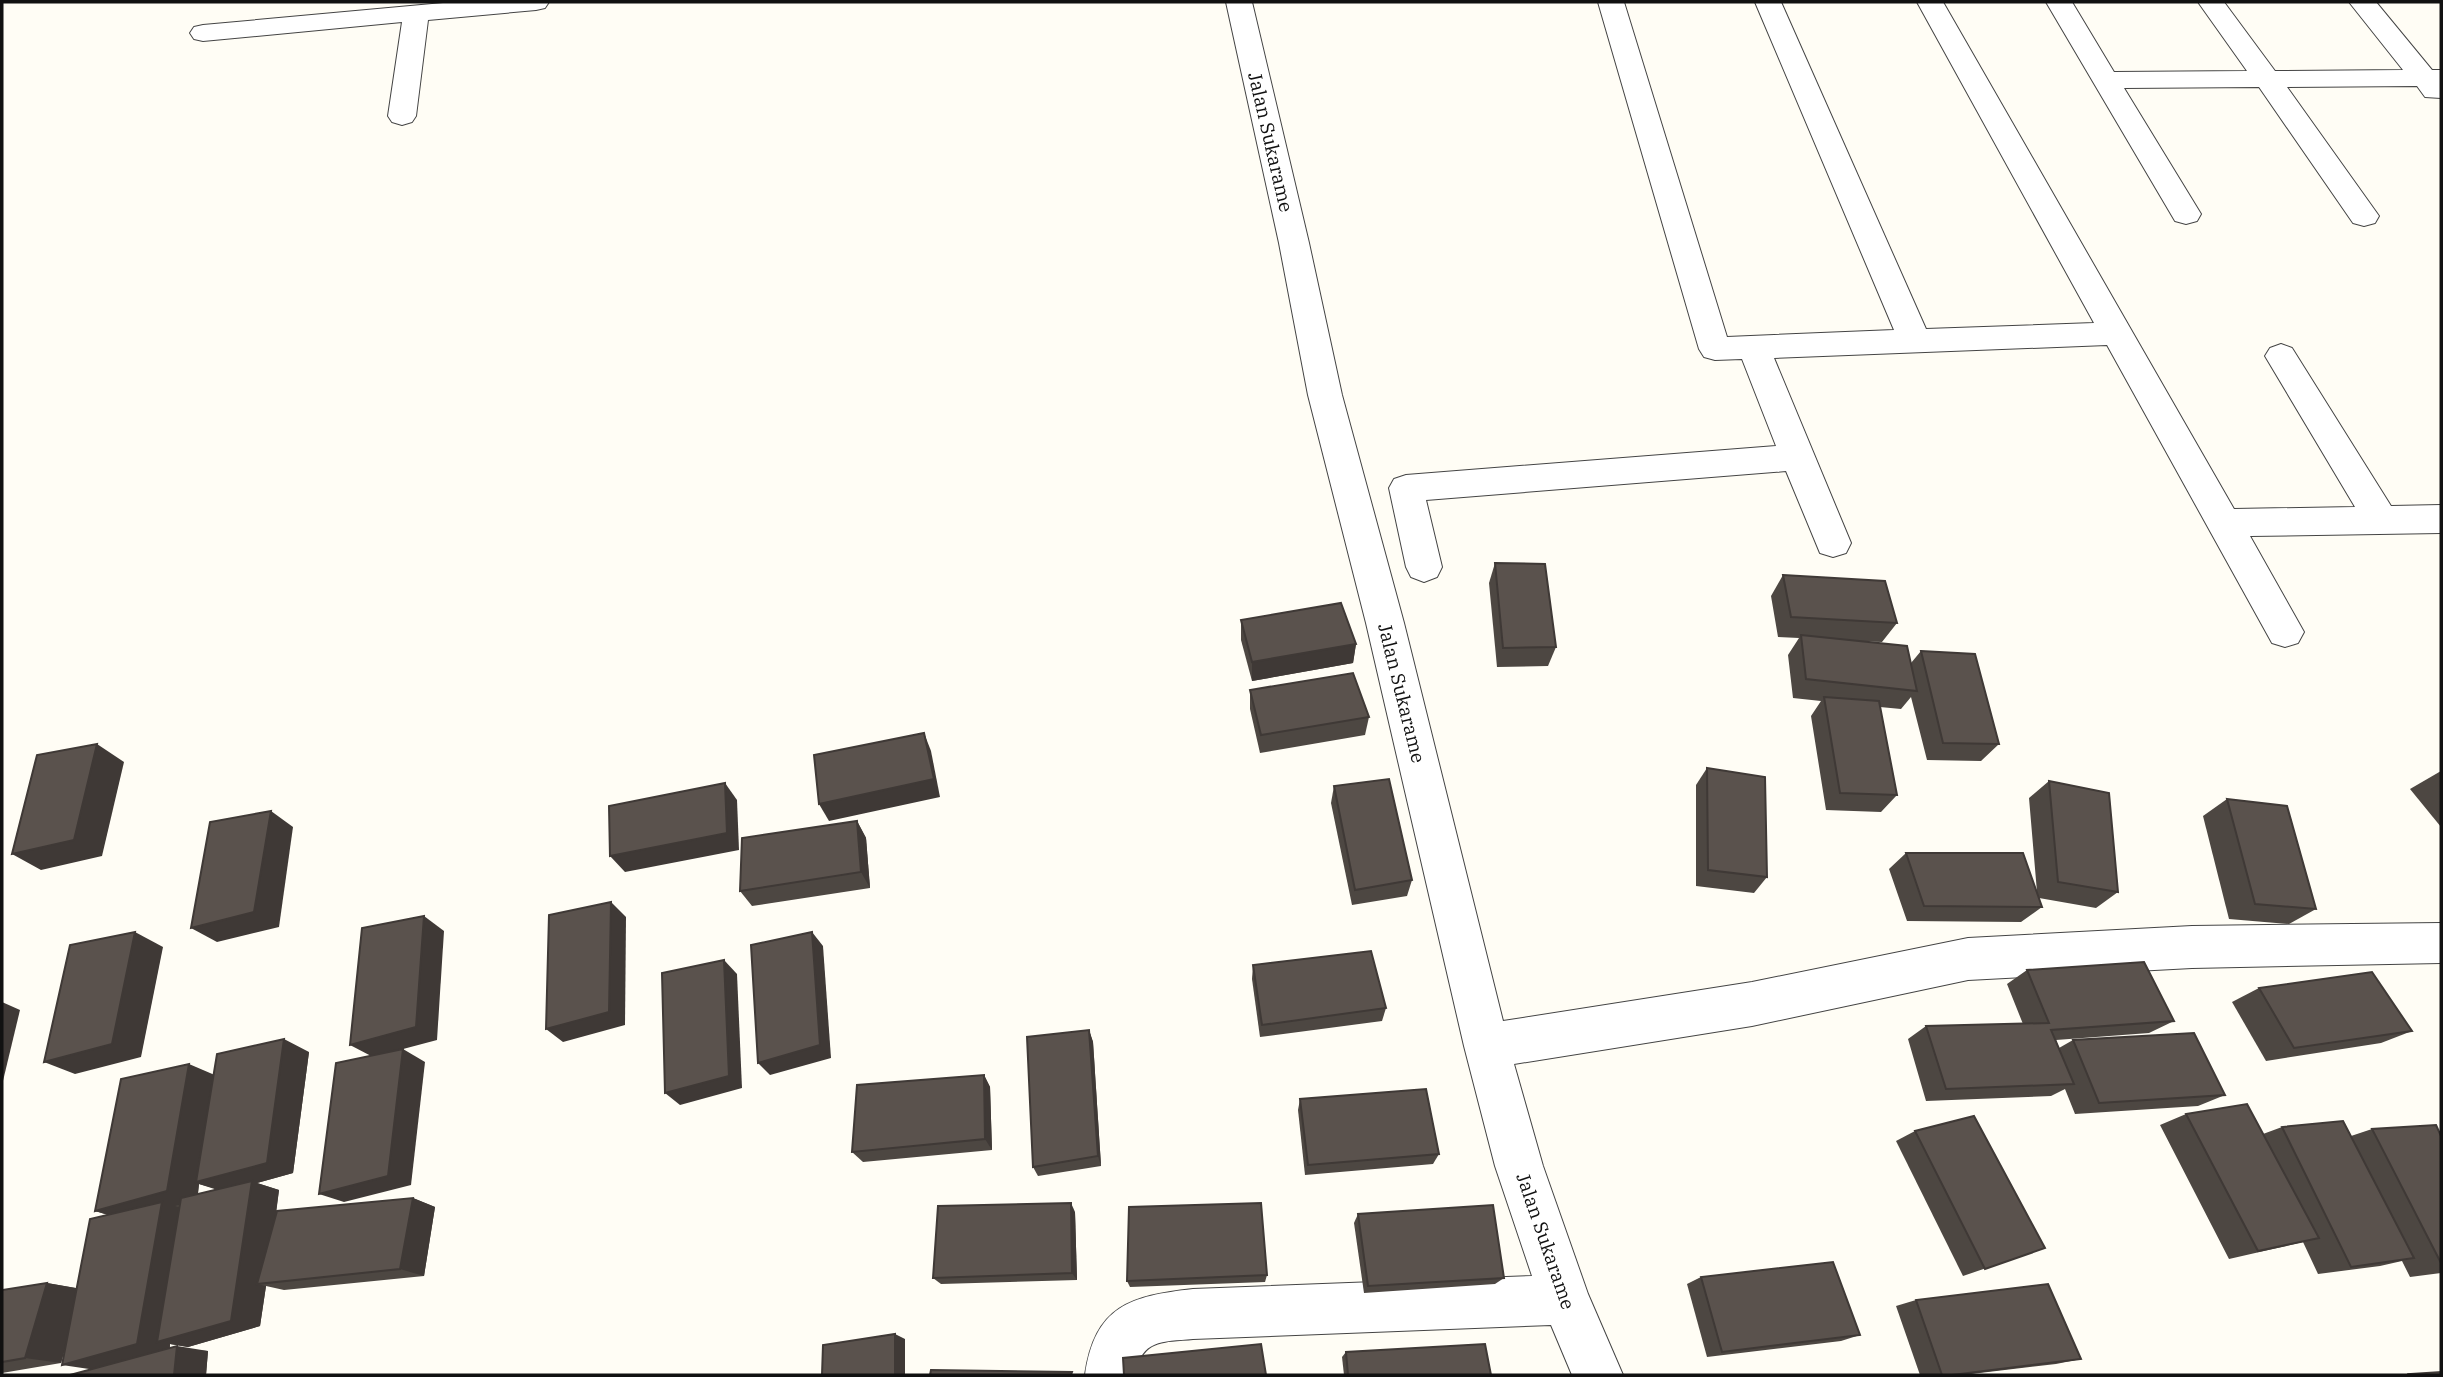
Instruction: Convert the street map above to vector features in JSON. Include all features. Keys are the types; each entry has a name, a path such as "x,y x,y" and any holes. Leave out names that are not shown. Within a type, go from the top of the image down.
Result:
{"street":[{"path":"203,33 536,2"},
{"name":"Jalan Sukarame","path":"1239,2 1294,243 1325,395 1385,623 1487,1046 1519,1166 1565,1300 1598,1375"},
{"path":"1611,2 1715,349 2116,333"},
{"path":"1768,2 1915,341"},
{"path":"1930,2 2285,632"},
{"path":"2059,2 2186,214"},
{"path":"2211,2 2364,216"},
{"path":"2362,2 2436,84"},
{"path":"402,116 416,14"},
{"path":"2105,80 2267,79 2436,84"},
{"path":"1753,347 1833,543"},
{"path":"2281,356 2381,520"},
{"path":"1424,567 1406,488 1798,457"},
{"path":"2223,523 2441,519"},
{"path":"1487,1046 1752,1004 1968,959 2192,947 2441,943"},
{"path":"1110,1375 1112,1358 1121,1335 1145,1319 1193,1314 1565,1300"}],"building":[{"path":"1495,563 1545,564 1556,647 1503,648"},
{"path":"1783,575 1885,581 1897,623 1791,617"},
{"path":"1341,603 1356,644 1252,662 1241,620"},
{"path":"1801,635 1907,646 1917,691 1806,679"},
{"path":"1921,651 1975,654 1999,744 1943,743"},
{"path":"1353,673 1369,717 1261,735 1250,690"},
{"path":"1824,697 1879,701 1897,795 1840,793"},
{"path":"924,733 934,779 819,804 814,755"},
{"path":"97,744 74,840 12,854 37,755"},
{"path":"1707,768 1765,777 1767,877 1708,870"},
{"path":"1389,779 1412,880 1355,890 1334,786"},
{"path":"2049,781 2109,793 2118,892 2058,882"},
{"path":"725,783 727,833 610,856 609,806"},
{"path":"2227,799 2287,806 2316,909 2255,904"},
{"path":"271,811 254,912 191,928 210,822"},
{"path":"857,821 861,872 740,891 742,838"},
{"path":"1906,853 2023,853 2042,907 1924,906"},
{"path":"611,902 609,1012 546,1029 549,915"},
{"path":"424,916 416,1027 350,1045 362,928"},
{"path":"135,932 112,1044 44,1062 70,945"},
{"path":"812,932 820,1045 758,1063 751,945"},
{"path":"1371,951 1386,1008 1262,1025 1253,965"},
{"path":"724,960 729,1076 665,1093 662,973"},
{"path":"2144,962 2174,1021 2051,1030 2074,1084 1946,1089 1926,1026 2049,1023 2027,970"},
{"path":"2372,972 2412,1031 2294,1048 2259,988"},
{"path":"1089,1030 1098,1156 1033,1167 1027,1037"},
{"path":"2194,1033 2225,1095 2099,1103 2073,1040"},
{"path":"284,1039 267,1163 196,1182 217,1054"},
{"path":"403,1049 388,1176 319,1194 336,1063"},
{"path":"189,1064 167,1191 95,1211 121,1079"},
{"path":"984,1075 985,1139 852,1152 857,1085"},
{"path":"1426,1089 1439,1154 1308,1165 1300,1099"},
{"path":"2247,1104 2319,1238 2258,1251 2186,1114"},
{"path":"1974,1116 2045,1248 1985,1269 1915,1131"},
{"path":"2343,1121 2414,1258 2351,1267 2282,1127"},
{"path":"2436,1125 2441,1136 2441,1263 2372,1129"},
{"path":"252,1181 231,1321 157,1342 181,1198"},
{"path":"413,1198 400,1269 257,1284 277,1211"},
{"path":"162,1202 137,1344 62,1365 90,1219"},
{"path":"1071,1203 1072,1273 933,1278 938,1206"},
{"path":"1261,1203 1267,1275 1127,1281 1129,1207"},
{"path":"1493,1205 1504,1278 1368,1286 1358,1214"},
{"path":"1833,1262 1860,1335 1722,1352 1701,1277"},
{"path":"47,1283 25,1358 2,1362 2,1290"},
{"path":"2048,1284 2081,1359 1942,1375 1916,1300"},
{"path":"895,1334 895,1375 822,1375 823,1345"},
{"path":"1261,1344 1266,1375 1124,1375 1123,1358"},
{"path":"1485,1344 1491,1375 1348,1375 1346,1352"},
{"path":"177,1346 174,1375 70,1375"},
{"path":"931,1370 1072,1372 1071,1375 930,1375"},
{"path":"2441,1372 2441,1375 2409,1374"}]}
